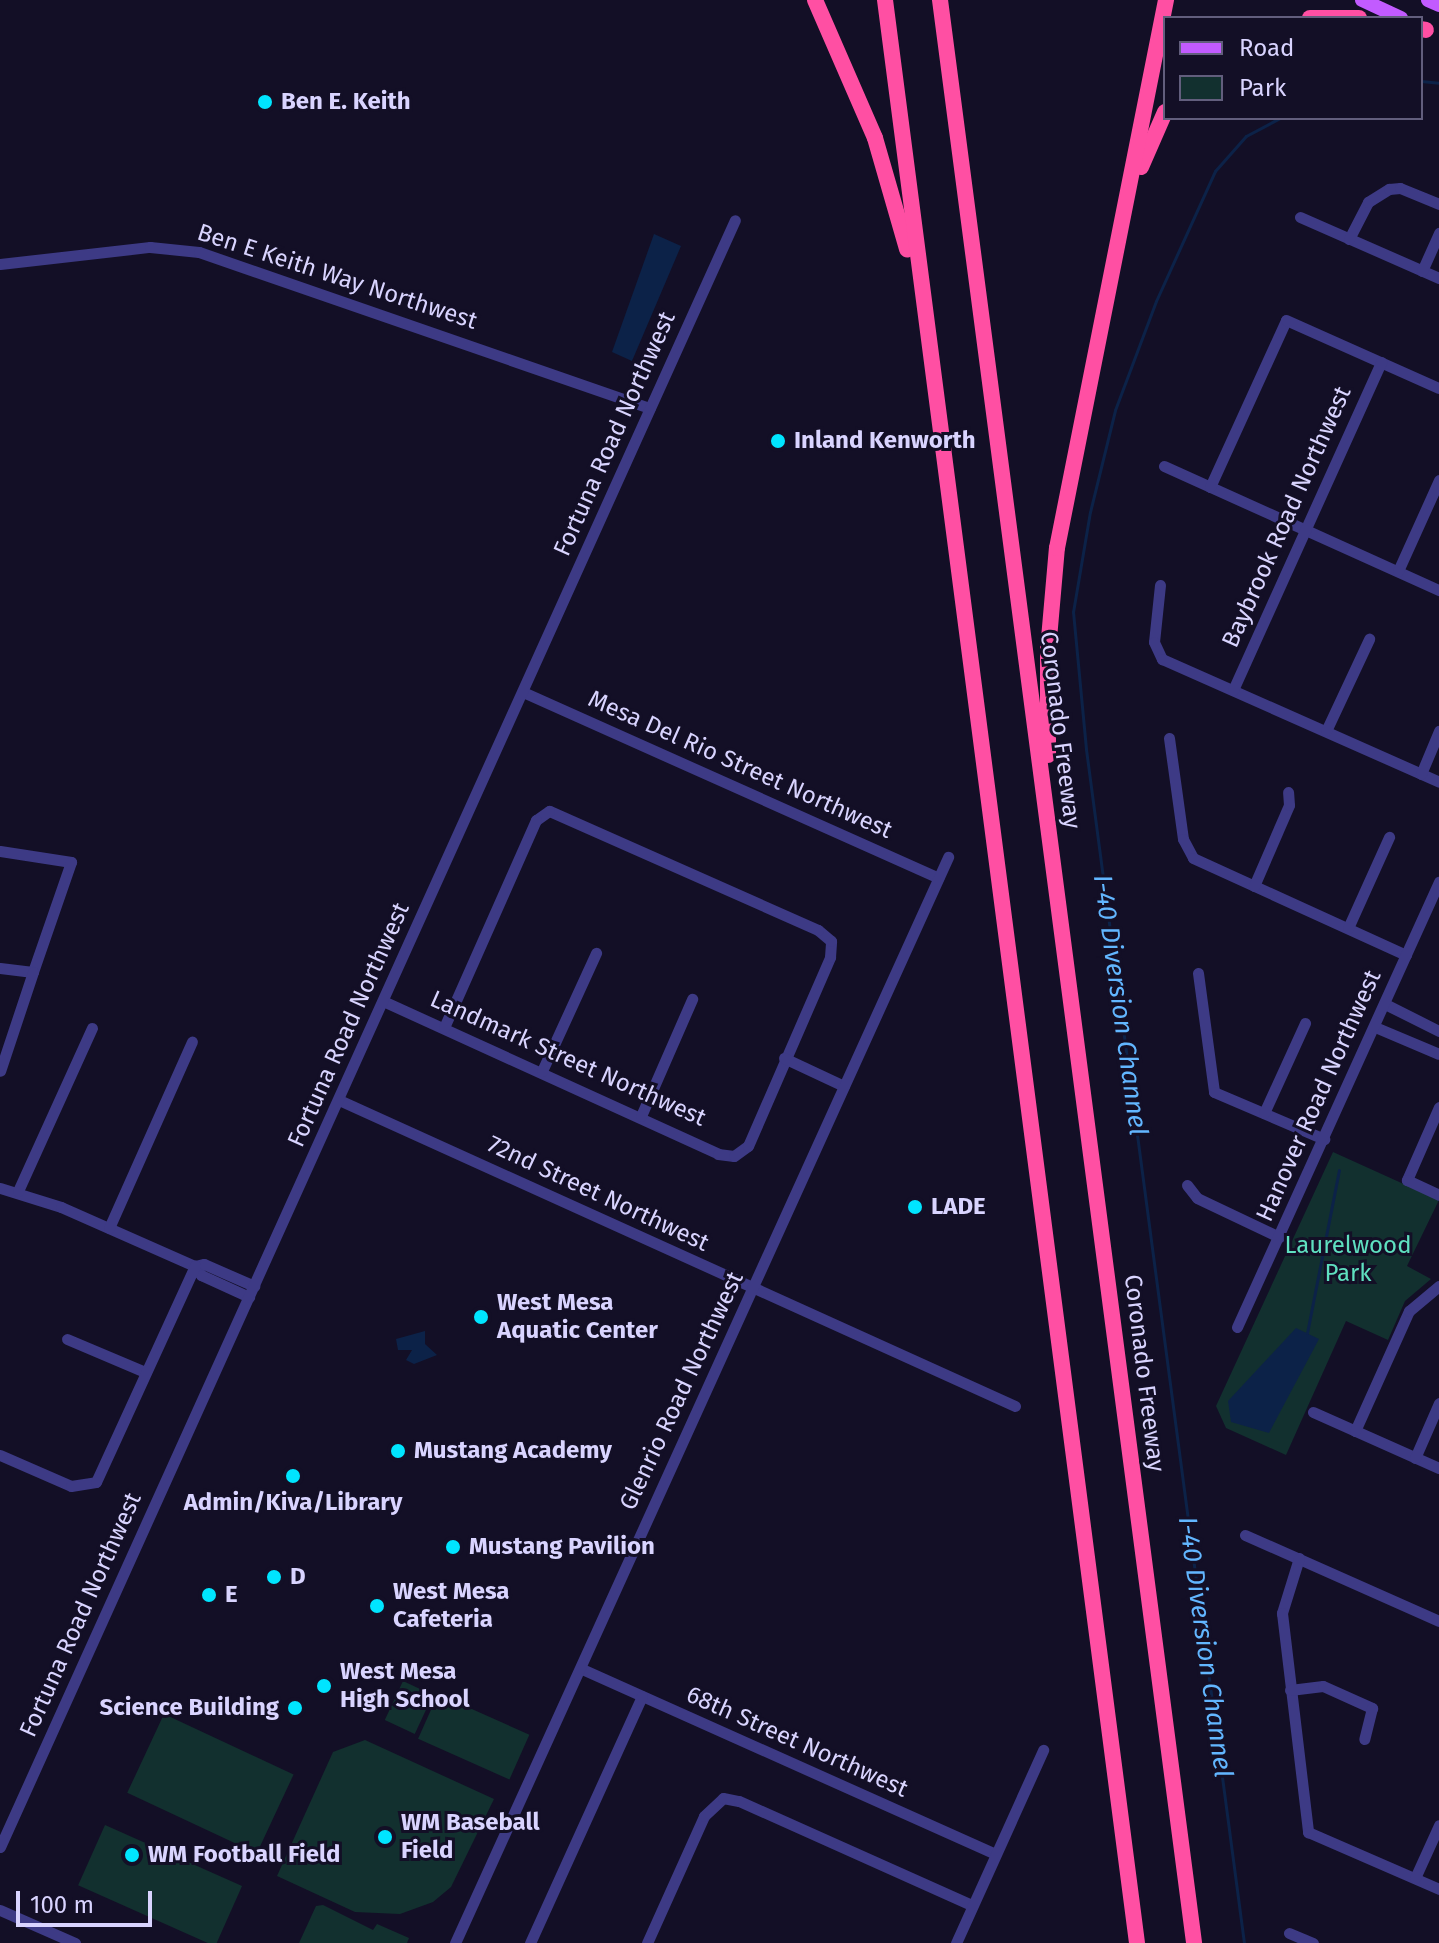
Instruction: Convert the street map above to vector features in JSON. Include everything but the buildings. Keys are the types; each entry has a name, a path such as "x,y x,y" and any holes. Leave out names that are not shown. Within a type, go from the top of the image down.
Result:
{"highway":[{"path":"815,0 875,138 920,296"},
{"path":"885,0 920,296 1137,1943"},
{"name":"Coronado Freeway","path":"940,0 1194,1943"},
{"path":"1048,822 1048,650 1057,548 1166,0"},
{"path":"1113,260 1141,165 1163,116"}],"main road":[{"path":"1362,0 1397,16"},
{"path":"1428,0 1439,5"}],"street":[{"path":"1349,239 1368,202 1379,193 1400,188 1439,204"},
{"path":"1300,217 1439,278"},
{"name":"Fortuna Road Northwest","path":"0,1847 735,220"},
{"path":"1422,271 1439,233"},
{"name":"Ben E Keith Way Northwest","path":"0,264 150,247 199,252 650,408"},
{"path":"1210,487 1286,320 1439,388"},
{"name":"Baybrook Road Northwest","path":"1233,690 1381,362"},
{"path":"1164,466 1439,590"},
{"path":"1398,571 1439,480"},
{"path":"1160,585 1157,652 1233,690 1439,782"},
{"path":"1326,731 1369,639"},
{"name":"Mesa Del Rio Street Northwest","path":"523,692 938,878"},
{"path":"1421,774 1439,731"},
{"path":"1169,738 1187,850 1254,886 1406,955"},
{"path":"1254,886 1289,805 1288,792"},
{"path":"444,1028 536,820 549,811 818,930 831,941 830,957 784,1058 844,1086"},
{"path":"1348,928 1389,837"},
{"path":"0,851 71,862 0,1071"},
{"name":"Glenrio Road Northwest","path":"455,1943 948,857"},
{"name":"Hanover Road Northwest","path":"1237,1327 1439,882"},
{"path":"542,1071 596,953"},
{"path":"0,968 33,972"},
{"path":"1198,973 1214,1092 1324,1139"},
{"path":"641,1116 692,999"},
{"name":"Landmark Street Northwest","path":"383,1001 641,1116 718,1154 734,1156 748,1146 784,1058"},
{"path":"1385,1004 1439,1031"},
{"path":"1264,1113 1305,1023"},
{"path":"1375,1027 1439,1054"},
{"path":"18,1191 92,1028"},
{"path":"109,1228 192,1042"},
{"name":"72nd Street Northwest","path":"339,1100 1015,1406"},
{"path":"1439,1107 1407,1180 1439,1195"},
{"path":"1187,1185 1197,1198 1279,1237"},
{"path":"0,1188 18,1191 195,1266 204,1264 252,1292"},
{"path":"0,1455 71,1486 87,1487 96,1482 195,1266"},
{"path":"1355,1431 1409,1311 1439,1286"},
{"path":"67,1339 145,1372"},
{"path":"1415,1458 1439,1403"},
{"path":"1313,1412 1439,1468"},
{"path":"1245,1535 1439,1621"},
{"path":"1299,1558 1282,1613 1308,1832 1439,1889"},
{"name":"68th Street Northwest","path":"582,1669 995,1854"},
{"path":"1290,1690 1323,1686 1372,1708 1364,1739"},
{"path":"530,1943 642,1696"},
{"path":"956,1943 1043,1750"},
{"path":"647,1943 704,1816 723,1798 739,1801 972,1905"},
{"path":"1415,1878 1439,1825"},
{"path":"0,1910 75,1943"},
{"path":"1289,1933 1313,1943"}],"green space":[{"name":"Laurelwood Park","path":"1333,1152 1439,1200 1407,1266 1431,1279 1405,1301 1388,1340 1346,1321 1286,1455 1226,1428 1216,1406"},
{"path":"403,1681 433,1695 415,1734 385,1720"},
{"path":"438,1694 529,1735 509,1779 418,1739"},
{"path":"164,1714 294,1774 257,1853 127,1793"},
{"name":"WM Baseball Field","path":"365,1740 494,1799 451,1887 433,1902 400,1914 355,1912 277,1876 333,1752"},
{"name":"WM Football Field","path":"105,1825 242,1886 217,1943 208,1943 78,1885"},
{"path":"323,1905 373,1930 377,1924 409,1938 407,1943 299,1943 316,1906"}],"water":[{"path":"654,234 681,246 632,361 612,352"},
{"path":"1296,1328 1319,1339 1269,1433 1231,1422 1228,1401"},
{"path":"425,1331 425,1344 437,1355 414,1364 406,1360 412,1350 398,1350 396,1339"}],"waterway":[{"name":"I-40 Diversion Channel","path":"1423,81 1439,83"},
{"name":"I-40 Diversion Channel","path":"1244,1943 1086,749 1073,612 1090,512 1115,410 1156,301 1215,171 1246,136 1276,120"},
{"path":"1307,1333 1339,1170"}],"place":[{"name":"Ben E. Keith","path":"265,102"},
{"name":"Inland Kenworth","path":"778,441"},
{"name":"LADE","path":"915,1207"},
{"name":"West Mesa Aquatic Center","path":"481,1317"},
{"name":"Mustang Academy","path":"398,1451"},
{"name":"Admin/Kiva/Library","path":"293,1476"},
{"name":"Mustang Pavilion","path":"453,1547"},
{"name":"D","path":"274,1577"},
{"name":"E","path":"209,1595"},
{"name":"West Mesa Cafeteria","path":"377,1606"},
{"name":"West Mesa High School","path":"324,1686"},
{"name":"Science Building","path":"295,1708"},
{"name":"WM Baseball Field","path":"385,1837"},
{"name":"WM Football Field","path":"132,1855"}]}
